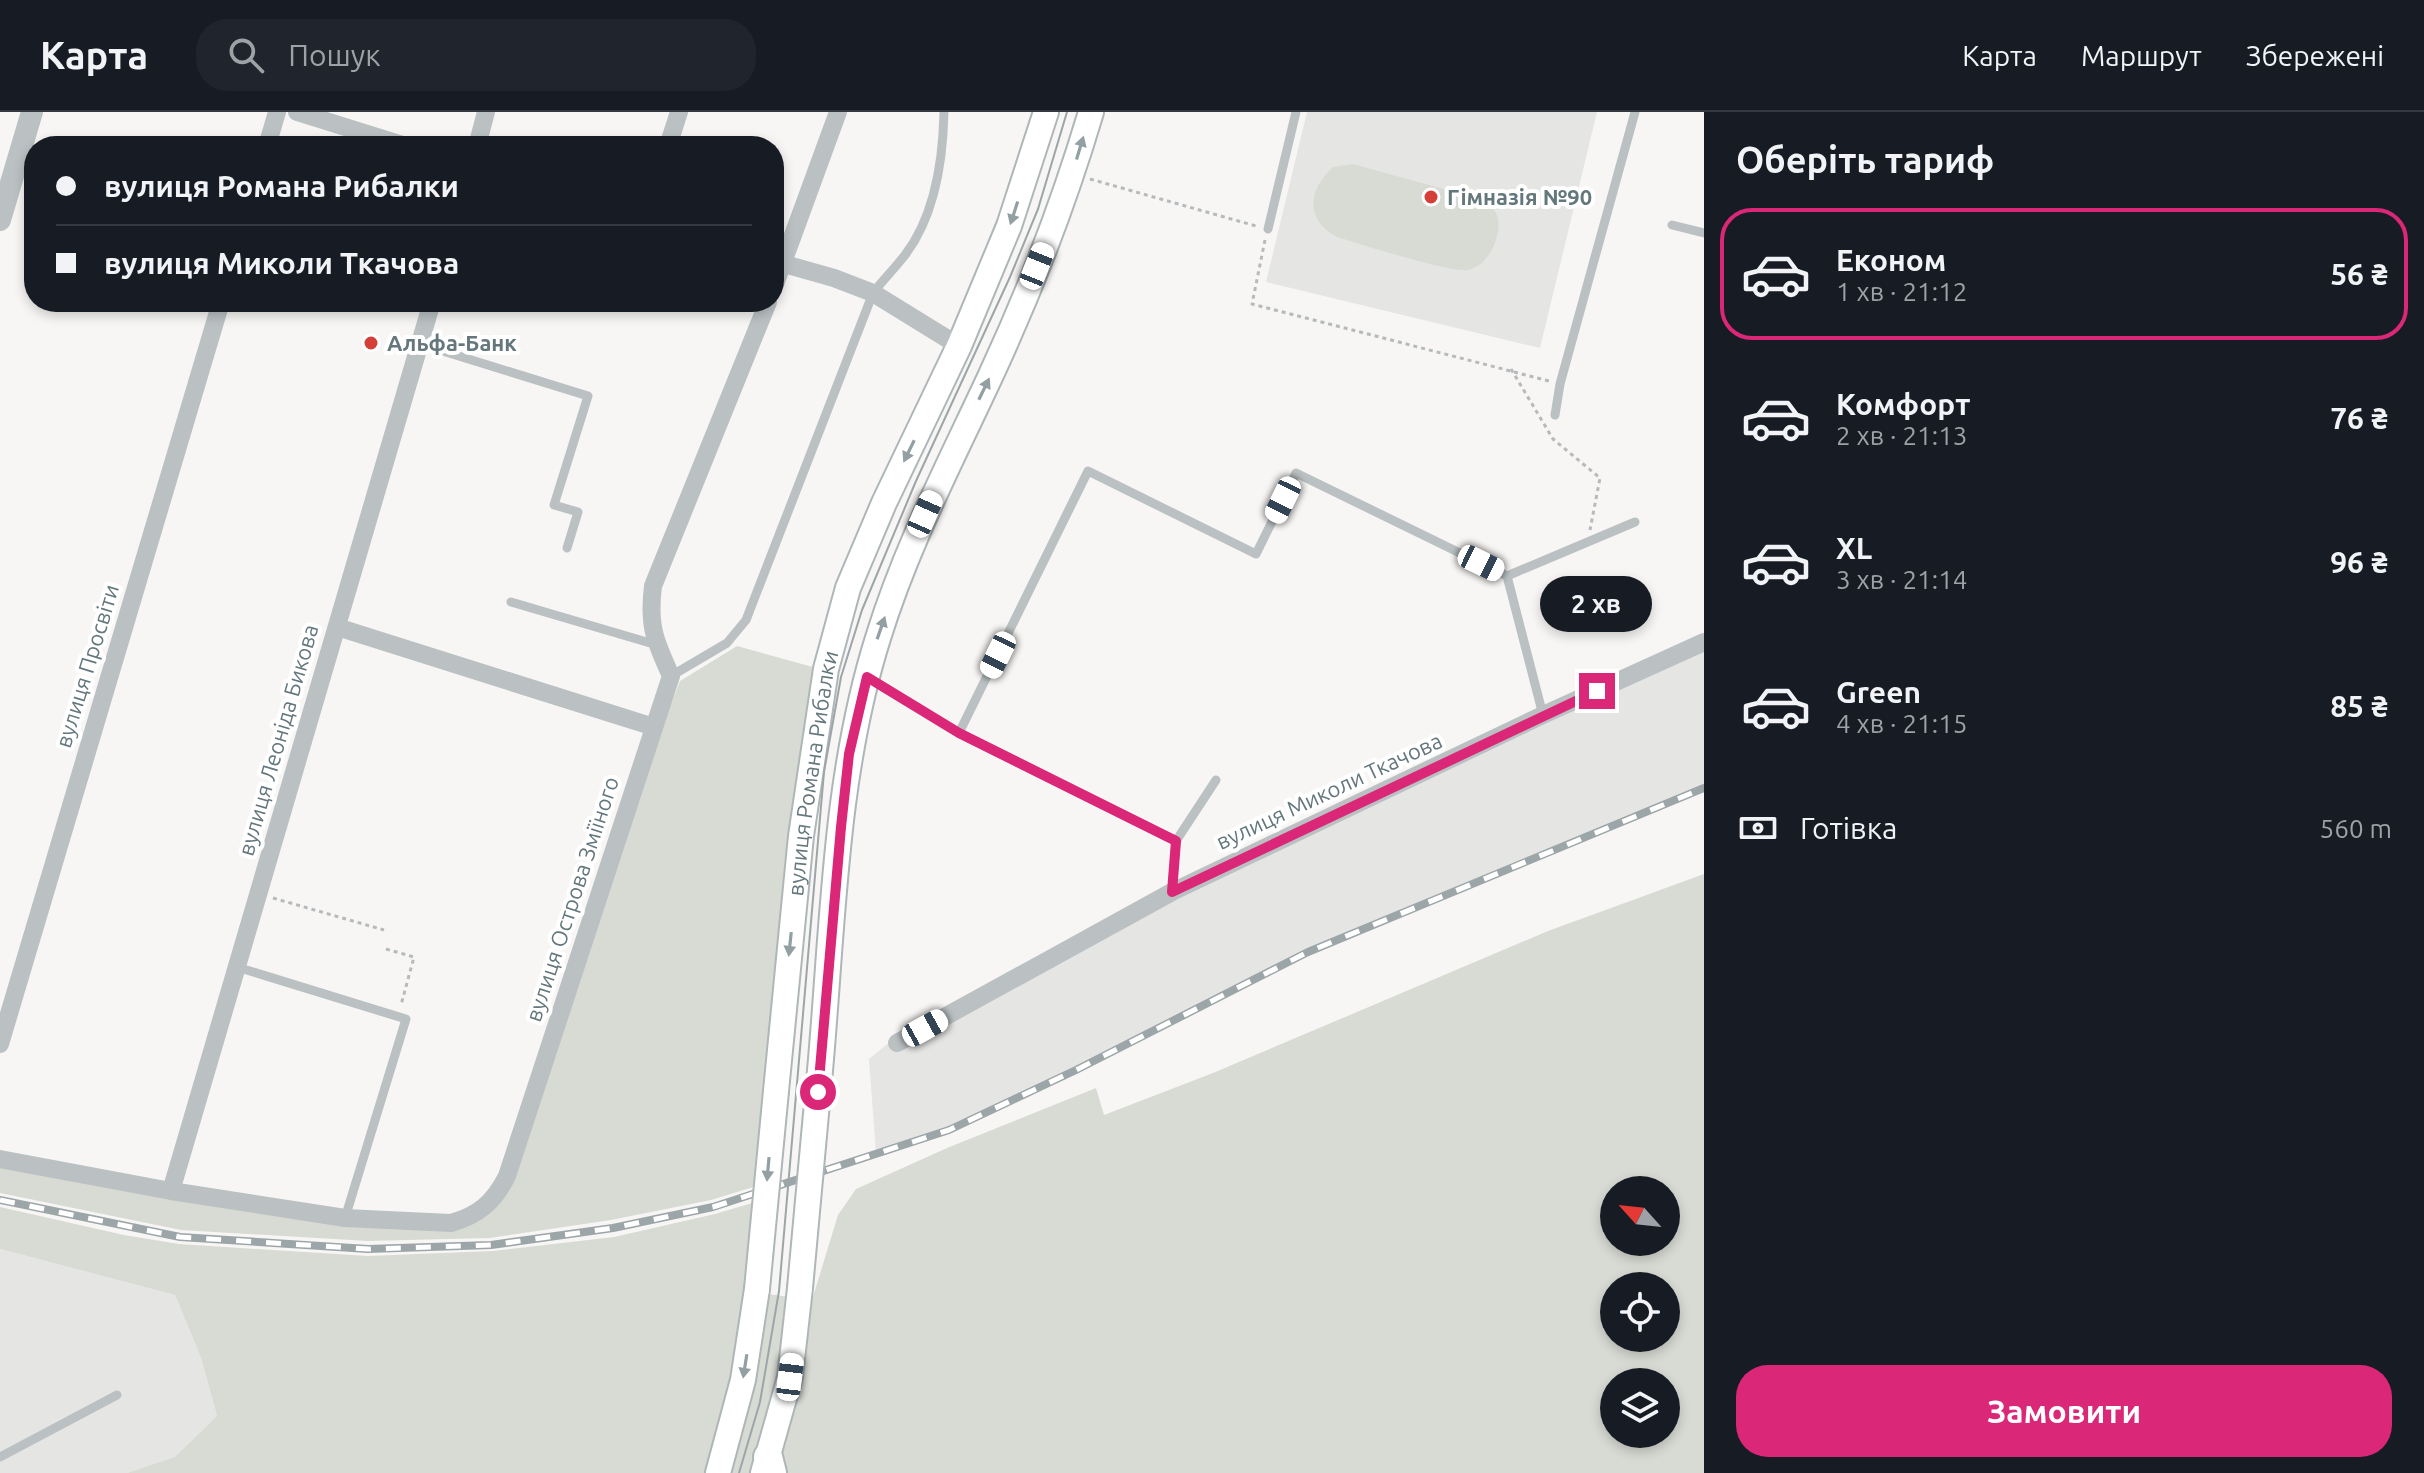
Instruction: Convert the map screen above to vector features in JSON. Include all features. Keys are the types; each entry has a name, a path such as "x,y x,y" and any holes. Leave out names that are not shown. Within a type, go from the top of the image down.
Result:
{"main road":[{"name":"вулиця Романа Рибалки","path":"718,1473 743,1380 757,1289 801,836 826,669 848,588 884,503 959,346 1009,226 1046,112"},
{"name":"вулиця Романа Рибалки","path":"768,1468 790,1377 849,754 867,677 904,564 1018,315 1072,174 1091,112"}],"street":[{"path":"25,136 32,112"},
{"path":"270,136 277,112"},
{"path":"297,112 374,136"},
{"path":"480,136 486,112"},
{"path":"671,136 679,112"},
{"path":"784,249 838,112"},
{"path":"0,220 24,139"},
{"path":"784,263 873,293 959,346"},
{"name":"вулиця Просвіти","path":"0,1044 218,312"},
{"name":"вулиця Леоніда Бикова","path":"171,1191 429,312"},
{"path":"671,676 649,617 653,586 764,312"},
{"path":"337,627 654,727"},
{"name":"вулиця Миколи Ткачова","path":"897,1043 1172,892 1543,715 1704,642"},
{"name":"вулиця Острова Зміїного","path":"0,1159 171,1191 345,1218 451,1223 468,1218 497,1196 507,1176 671,676"}],"lane":[{"path":"671,676 727,643 746,620 873,293 907,253 926,216 943,151 944,112"},
{"path":"1268,229 1296,112"},
{"path":"1555,415 1560,384 1635,112"},
{"path":"1672,225 1704,233"},
{"path":"420,344 588,396 554,505 578,512 567,548"},
{"path":"959,733 1088,471 1256,554 1296,473 1507,576 1635,522"},
{"path":"1507,576 1543,715"},
{"path":"511,602 657,645"},
{"path":"867,677 959,733 1176,841"},
{"path":"1172,892 1176,841 1216,780"},
{"path":"237,967 406,1019 345,1218"},
{"path":"0,1457 117,1395"}],"path":[{"path":"1072,174 1268,229 1252,304 1560,384"},
{"path":"1511,369 1553,439 1600,478 1587,543"},
{"path":"258,894 384,930"},
{"path":"386,949 414,957 398,1016"}],"shaded area":[{"name":"Гімназія №90","path":"1307,112 1597,112 1540,348 1266,282"},
{"path":"1353,164 1487,201 1494,209 1499,224 1489,254 1473,268 1458,270 1337,237 1326,230 1319,222 1313,204 1318,185 1333,167"},
{"path":"1704,642 1704,789 1308,952 949,1130 876,1154 869,1059 896,1037 1543,715"},
{"path":"737,646 820,669 760,1185 711,1200 611,1220 490,1238 368,1241 181,1230 0,1193 0,1163 346,1222 485,1214 680,681"},
{"path":"1704,874 1704,1473 127,1473 175,1457 217,1416 201,1358 175,1295 0,1249 0,1207 179,1244 368,1256 493,1251 614,1237 759,1201 753,1292 812,1300 838,1215 856,1189 947,1148 1096,1088 1104,1115 1213,1073 1548,931"},
{"path":"0,1249 175,1295 201,1358 217,1416 175,1458 127,1473 0,1473"}],"tram line":[{"path":"739,1473 760,1402 779,1291 824,772 841,677 862,610 916,481 1038,209 1067,112"}],"railway":[{"path":"0,1200 180,1237 368,1249 491,1245 613,1228 713,1207 949,1130 1076,1070 1308,952 1704,788"}],"place":[{"name":"Гімназія №90","path":"1431,197"},
{"name":"Альфа-Банк","path":"371,343"}],"route":[{"path":"818,1092 849,754 867,677 959,733 1176,841 1172,892 1597,691"}]}
